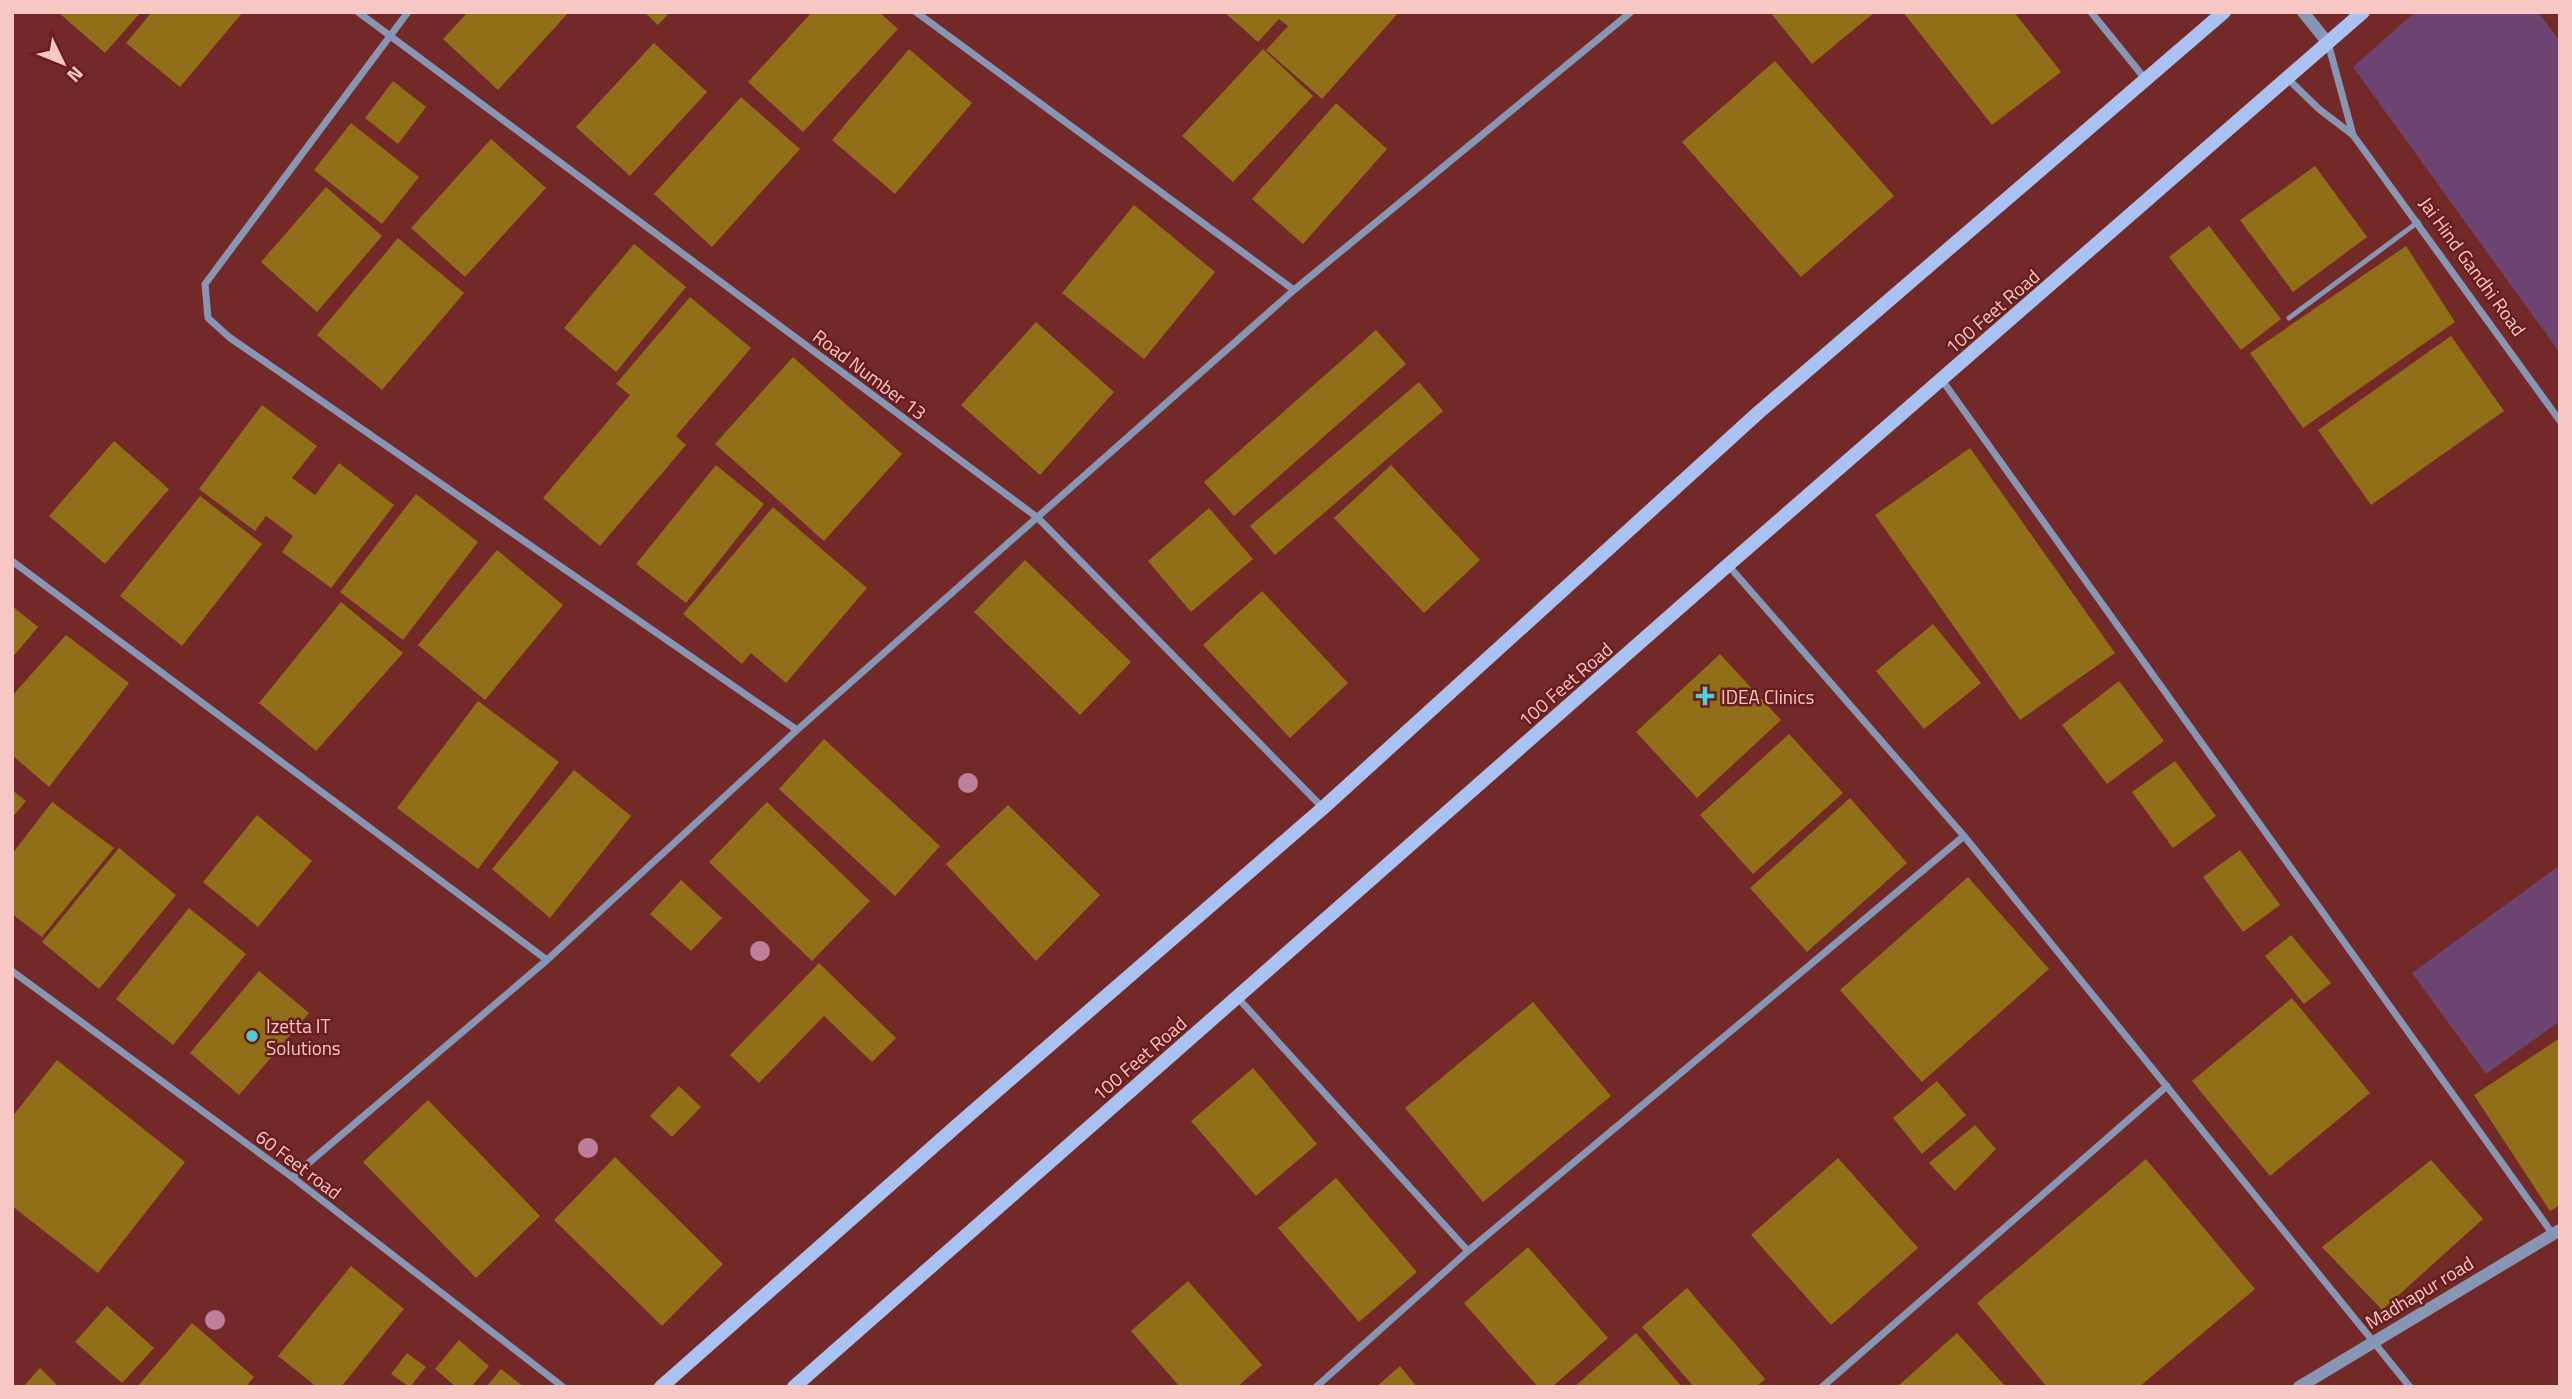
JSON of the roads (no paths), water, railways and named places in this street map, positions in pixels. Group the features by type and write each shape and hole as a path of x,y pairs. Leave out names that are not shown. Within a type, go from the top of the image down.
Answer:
{"main road":[{"path":"661,1387 1323,808 1759,412 2224,12"},
{"name":"100 Feet Road","path":"793,1387 1728,565 2363,12"}],"street":[{"name":"Road Number 13","path":"358,12 1038,518 1323,808"},
{"path":"408,12 205,284 208,318 229,337 797,730"},
{"path":"916,12 1294,290"},
{"path":"292,1177 547,960 797,730 1294,290 1631,12"},
{"path":"2091,12 2146,80"},
{"path":"2303,12 2328,43 2353,135"},
{"path":"2287,78 2319,109 2353,135"},
{"name":"Jai Hind Gandhi Road","path":"2353,135 2560,421"},
{"path":"1942,380 2556,1231"},
{"path":"12,561 547,960"},
{"path":"1728,565 1964,836 2410,1387"},
{"path":"1316,1387 1468,1251 1964,836"},
{"name":"60 Feet road","path":"12,971 292,1177 563,1387"},
{"path":"1238,998 1468,1251"},
{"path":"1822,1387 2167,1086"},
{"name":"Madhapur road","path":"2299,1387 2556,1231"}],"lane":[{"path":"2289,318 2418,222"}],"place":[{"name":"IDEA Clinics","path":"1705,696"},
{"name":"Izetta IT Solutions","path":"252,1036"}]}
